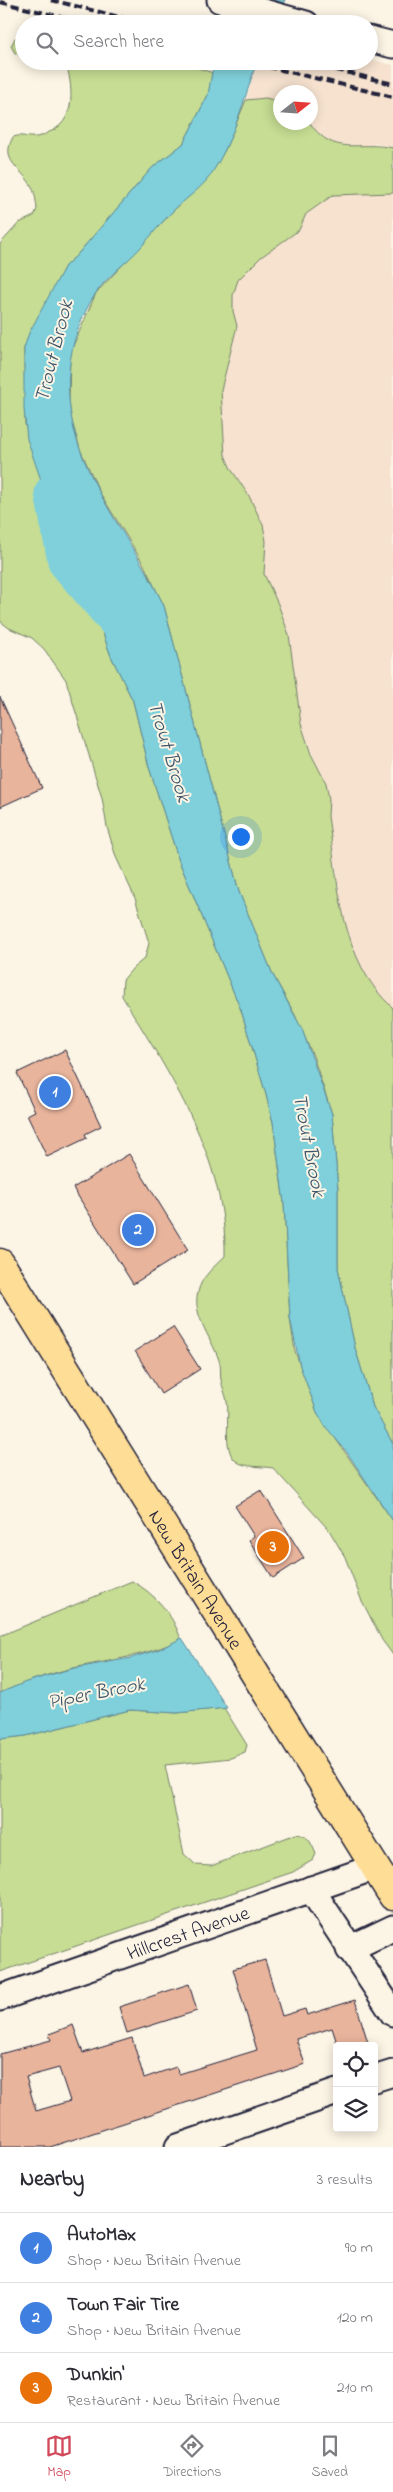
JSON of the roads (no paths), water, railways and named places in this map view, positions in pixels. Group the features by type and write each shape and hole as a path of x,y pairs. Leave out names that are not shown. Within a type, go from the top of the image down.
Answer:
{"main road":[{"name":"New Britain Avenue","path":"0,1263 393,1896"}],"street":[{"path":"220,0 275,15"},
{"path":"378,41 393,45"},
{"name":"Hillcrest Avenue","path":"0,1998 375,1867"},
{"path":"311,1889 393,2013"},
{"path":"349,1949 393,1928"},
{"path":"378,2079 393,2073"},
{"path":"178,2147 333,2093"}],"water":[{"path":"222,0 285,0 278,15 220,15"},
{"path":"212,70 254,70 232,135 210,176 171,213 136,253 106,280 86,311 72,349 69,369 70,409 74,429 88,470 164,606 239,892 273,975 302,1029 332,1114 338,1190 338,1268 355,1348 373,1407 393,1444 393,1521 346,1451 325,1426 317,1412 300,1366 290,1318 284,1203 273,1122 265,1091 241,1010 179,861 149,767 133,701 111,656 84,581 69,555 57,527 27,439 24,409 24,348 29,333 65,266 76,256 152,168 183,144 208,95"},
{"name":"Piper Brook","path":"182,1638 227,1708 177,1713 130,1710 26,1736 0,1739 0,1693 26,1682 70,1669 131,1658 160,1649"}],"waterway":[{"name":"Trout Brook","path":"55,493 68,561 119,621"}],"railway":[{"path":"51,0 112,15"},
{"path":"0,2 53,15"},
{"path":"281,70 393,97"},
{"path":"337,70 393,84"}],"place":[{"name":"AutoMax","path":"55,1092"},
{"name":"Town Fair Tire","path":"138,1230"},
{"name":"Dunkin'","path":"273,1547"}]}
